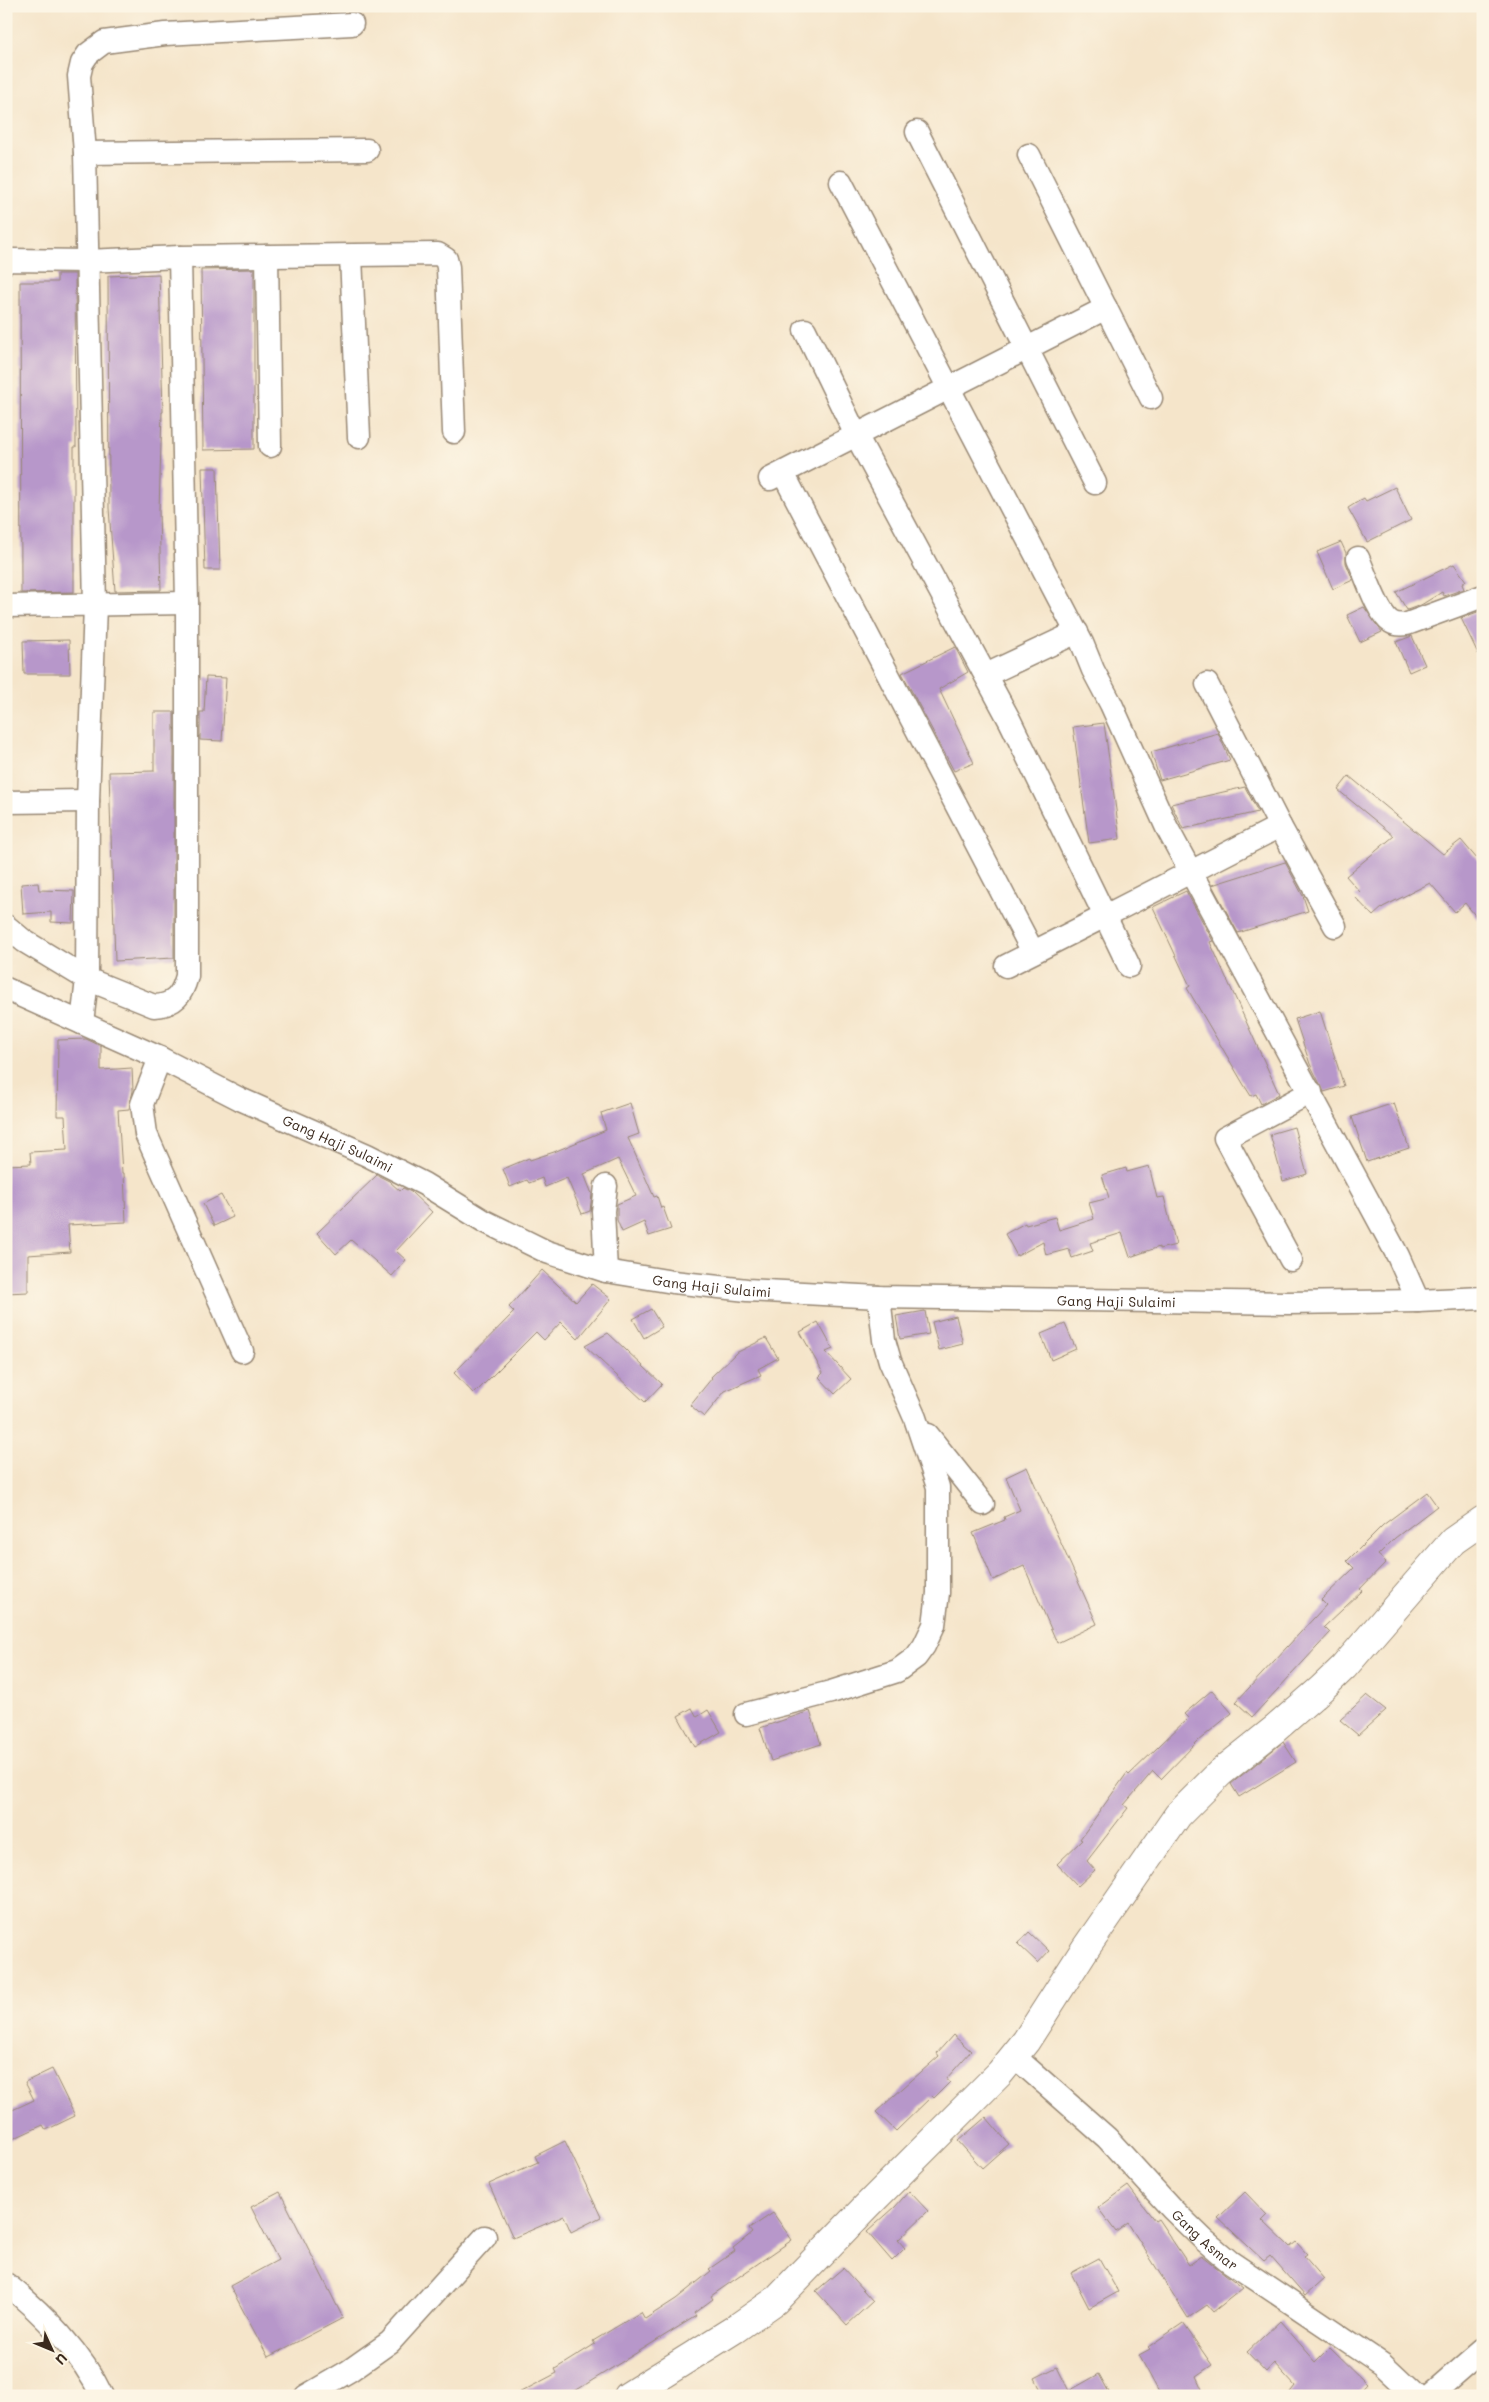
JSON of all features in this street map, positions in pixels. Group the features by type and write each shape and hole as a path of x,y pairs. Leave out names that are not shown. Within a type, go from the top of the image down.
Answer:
{"street":[{"path":"82,1022 87,979 88,801 95,605 85,153 79,76 88,54 104,42 165,34 352,24"},
{"path":"917,132 1095,483"},
{"path":"85,153 367,150"},
{"path":"1029,155 1151,398"},
{"path":"841,182 1077,632 1152,796 1311,1092 1359,1187 1398,1256 1418,1301"},
{"path":"6,262 10,260 86,261 180,257 438,254 446,259 454,432"},
{"path":"267,256 270,446"},
{"path":"350,256 359,437"},
{"path":"6,926 24,942 87,979 154,1006 166,1005 176,1000 184,989 187,976 187,603 180,257"},
{"path":"1033,952 776,476 1106,308"},
{"path":"804,330 856,435 1010,721 1129,966"},
{"path":"1358,558 1380,608 1389,621 1394,624 1407,624 1483,596"},
{"path":"6,606 187,603"},
{"path":"986,675 1077,632"},
{"path":"1207,684 1280,826 1335,926"},
{"path":"6,802 88,801"},
{"path":"1006,966 1280,826"},
{"name":"Gang Haji Sulaimi","path":"6,989 160,1058 240,1099 390,1166 484,1220 547,1252 578,1264 606,1271 673,1282 748,1290 879,1298 1090,1301 1418,1301 1483,1298"},
{"path":"160,1058 142,1104 146,1134 242,1351"},
{"path":"1291,1260 1225,1138 1311,1092"},
{"path":"606,1186 603,1211 606,1271"},
{"path":"746,1714 821,1695 897,1671 907,1665 924,1646 930,1636 937,1612 938,1487 933,1468 888,1354 884,1340 879,1298"},
{"path":"914,1418 983,1504"},
{"path":"628,2396 735,2329 775,2301 1015,2056 1085,1949 1178,1815 1220,1773 1297,1711 1333,1678 1453,1541 1483,1520"},
{"name":"Gang Asmar","path":"1015,2056 1100,2132 1172,2209 1204,2240 1229,2261 1367,2354 1416,2396"},
{"path":"306,2396 349,2371 390,2342 485,2237"},
{"path":"6,2284 46,2321 76,2355 87,2369 102,2396"},
{"path":"1430,2396 1483,2350"}],"building":[{"path":"254,269 254,449 203,450 201,270"},
{"path":"57,274 75,274 76,447 74,447 74,592 21,593 20,282 57,282"},
{"path":"159,274 163,412 159,510 161,590 115,591 109,508 108,276"},
{"path":"202,468 217,468 220,570 205,570"},
{"path":"1395,487 1411,520 1367,542 1348,508 1364,498 1366,501"},
{"path":"1341,542 1346,553 1346,563 1353,580 1333,589 1317,552"},
{"path":"1454,564 1466,581 1462,584 1464,589 1444,596 1442,592 1421,605 1407,610 1396,592"},
{"path":"1364,607 1382,632 1360,642 1347,615"},
{"path":"1483,610 1483,664 1461,618"},
{"path":"1412,636 1425,665 1409,672 1396,642"},
{"path":"69,640 70,674 24,674 23,641"},
{"path":"955,647 968,672 939,689 974,763 954,771 902,673"},
{"path":"206,677 226,678 222,741 200,740 200,712 204,712"},
{"path":"154,712 174,712 174,958 115,961 109,772 154,771"},
{"path":"1104,723 1120,839 1089,843 1073,727"},
{"path":"1218,733 1230,760 1160,780 1151,752"},
{"path":"1349,776 1443,854 1461,840 1483,866 1483,925 1465,903 1455,912 1430,883 1383,907 1373,916 1355,897 1360,892 1346,876 1394,836 1338,790"},
{"path":"1245,787 1258,812 1183,829 1171,804"},
{"path":"1285,862 1303,896 1308,911 1238,933 1212,885"},
{"path":"38,883 39,890 74,891 73,923 51,922 51,912 23,914 21,884"},
{"path":"1186,891 1213,941 1210,942 1279,1094 1261,1104 1256,1094 1251,1096 1187,988 1190,986 1153,907"},
{"path":"1320,1011 1344,1086 1324,1092 1310,1064 1295,1019"},
{"path":"86,1039 101,1046 101,1070 132,1068 133,1091 129,1109 118,1110 126,1222 68,1225 70,1252 28,1255 28,1292 6,1293 6,1165 31,1164 30,1152 67,1150 65,1116 57,1116 58,1040"},
{"path":"630,1103 639,1134 628,1138 654,1197 657,1196 661,1208 663,1207 671,1229 649,1236 644,1222 622,1232 617,1220 617,1204 636,1196 618,1159 584,1174 592,1194 590,1211 582,1214 567,1178 545,1187 542,1178 529,1183 527,1180 510,1187 503,1169 529,1158 530,1160 554,1152 606,1130 601,1113"},
{"path":"1394,1103 1409,1148 1367,1162 1352,1117"},
{"path":"1294,1127 1307,1174 1283,1181 1270,1134"},
{"path":"1149,1166 1157,1198 1164,1197 1176,1245 1159,1249 1159,1247 1130,1257 1122,1233 1090,1243 1093,1251 1072,1258 1069,1249 1046,1255 1043,1242 1017,1256 1005,1234 1025,1223 1026,1225 1055,1217 1059,1230 1094,1219 1089,1203 1109,1198 1102,1175 1126,1168 1127,1172"},
{"path":"377,1175 389,1181 400,1191 403,1188 411,1192 432,1212 396,1251 406,1260 392,1276 351,1240 336,1254 317,1233"},
{"path":"221,1195 233,1217 214,1226 203,1204"},
{"path":"542,1270 576,1302 592,1284 611,1299 578,1339 561,1322 544,1340 536,1332 474,1394 454,1373 514,1312 509,1307"},
{"path":"651,1309 662,1327 644,1338 633,1319"},
{"path":"925,1311 929,1334 900,1339 896,1316"},
{"path":"956,1316 963,1344 939,1350 932,1322"},
{"path":"818,1322 833,1349 826,1352 851,1379 835,1394 819,1377 823,1373 800,1332"},
{"path":"1065,1324 1076,1349 1051,1360 1041,1334"},
{"path":"608,1333 662,1384 645,1402 585,1346"},
{"path":"766,1338 778,1358 758,1369 761,1375 725,1391 704,1417 690,1405 711,1377 736,1353"},
{"path":"1027,1467 1097,1624 1057,1643 1024,1566 993,1580 973,1533 1005,1520 1004,1517 1020,1510 1006,1477"},
{"path":"1427,1492 1437,1506 1395,1538 1378,1555 1386,1562 1360,1589 1362,1591 1324,1627 1330,1633 1252,1717 1236,1702 1326,1605 1321,1600 1354,1568 1347,1561 1383,1525"},
{"path":"1212,1690 1232,1713 1198,1741 1161,1779 1153,1771 1124,1805 1128,1808 1087,1861 1095,1870 1078,1886 1057,1864 1082,1840 1080,1839 1127,1773 1129,1775 1188,1718 1184,1714"},
{"path":"1367,1695 1386,1710 1358,1735 1340,1720"},
{"path":"692,1708 697,1717 708,1710 721,1732 695,1747 678,1716"},
{"path":"810,1711 821,1744 771,1761 760,1728"},
{"path":"1283,1742 1296,1762 1239,1797 1231,1784"},
{"path":"1029,1932 1049,1951 1038,1963 1018,1944"},
{"path":"953,2035 971,2051 946,2079 950,2082 934,2098 932,2096 896,2131 876,2112 939,2056 937,2053"},
{"path":"52,2069 75,2116 46,2130 43,2125 6,2142 6,2113 34,2100 25,2082"},
{"path":"986,2117 1009,2144 982,2168 958,2141"},
{"path":"565,2141 601,2217 571,2232 564,2216 513,2238 489,2184 538,2162 535,2156"},
{"path":"1128,2186 1155,2221 1158,2219 1189,2265 1202,2256 1243,2288 1213,2312 1207,2305 1188,2318 1128,2223 1116,2232 1098,2208"},
{"path":"909,2191 928,2211 898,2240 905,2248 892,2261 867,2232 895,2207"},
{"path":"280,2192 343,2318 268,2357 230,2286 278,2260 251,2207"},
{"path":"1245,2192 1267,2215 1262,2220 1290,2247 1296,2242 1307,2254 1304,2256 1324,2279 1305,2296 1270,2256 1264,2261 1218,2218"},
{"path":"773,2213 792,2240 711,2296 713,2299 694,2313 696,2316 567,2396 513,2396 557,2373 555,2369 595,2344 593,2341 641,2312 645,2319 676,2299 711,2271 709,2269 735,2251 733,2248 752,2233 749,2229"},
{"path":"1099,2258 1118,2292 1089,2308 1071,2273"},
{"path":"843,2268 873,2301 847,2325 816,2291"},
{"path":"1280,2321 1316,2362 1330,2348 1367,2384 1356,2396 1287,2396 1295,2386 1274,2363 1266,2372 1247,2352"},
{"path":"1183,2323 1212,2365 1196,2376 1205,2396 1161,2396 1139,2355 1150,2349 1148,2347"},
{"path":"1057,2367 1069,2391 1099,2374 1111,2396 1044,2396 1035,2378"}]}
